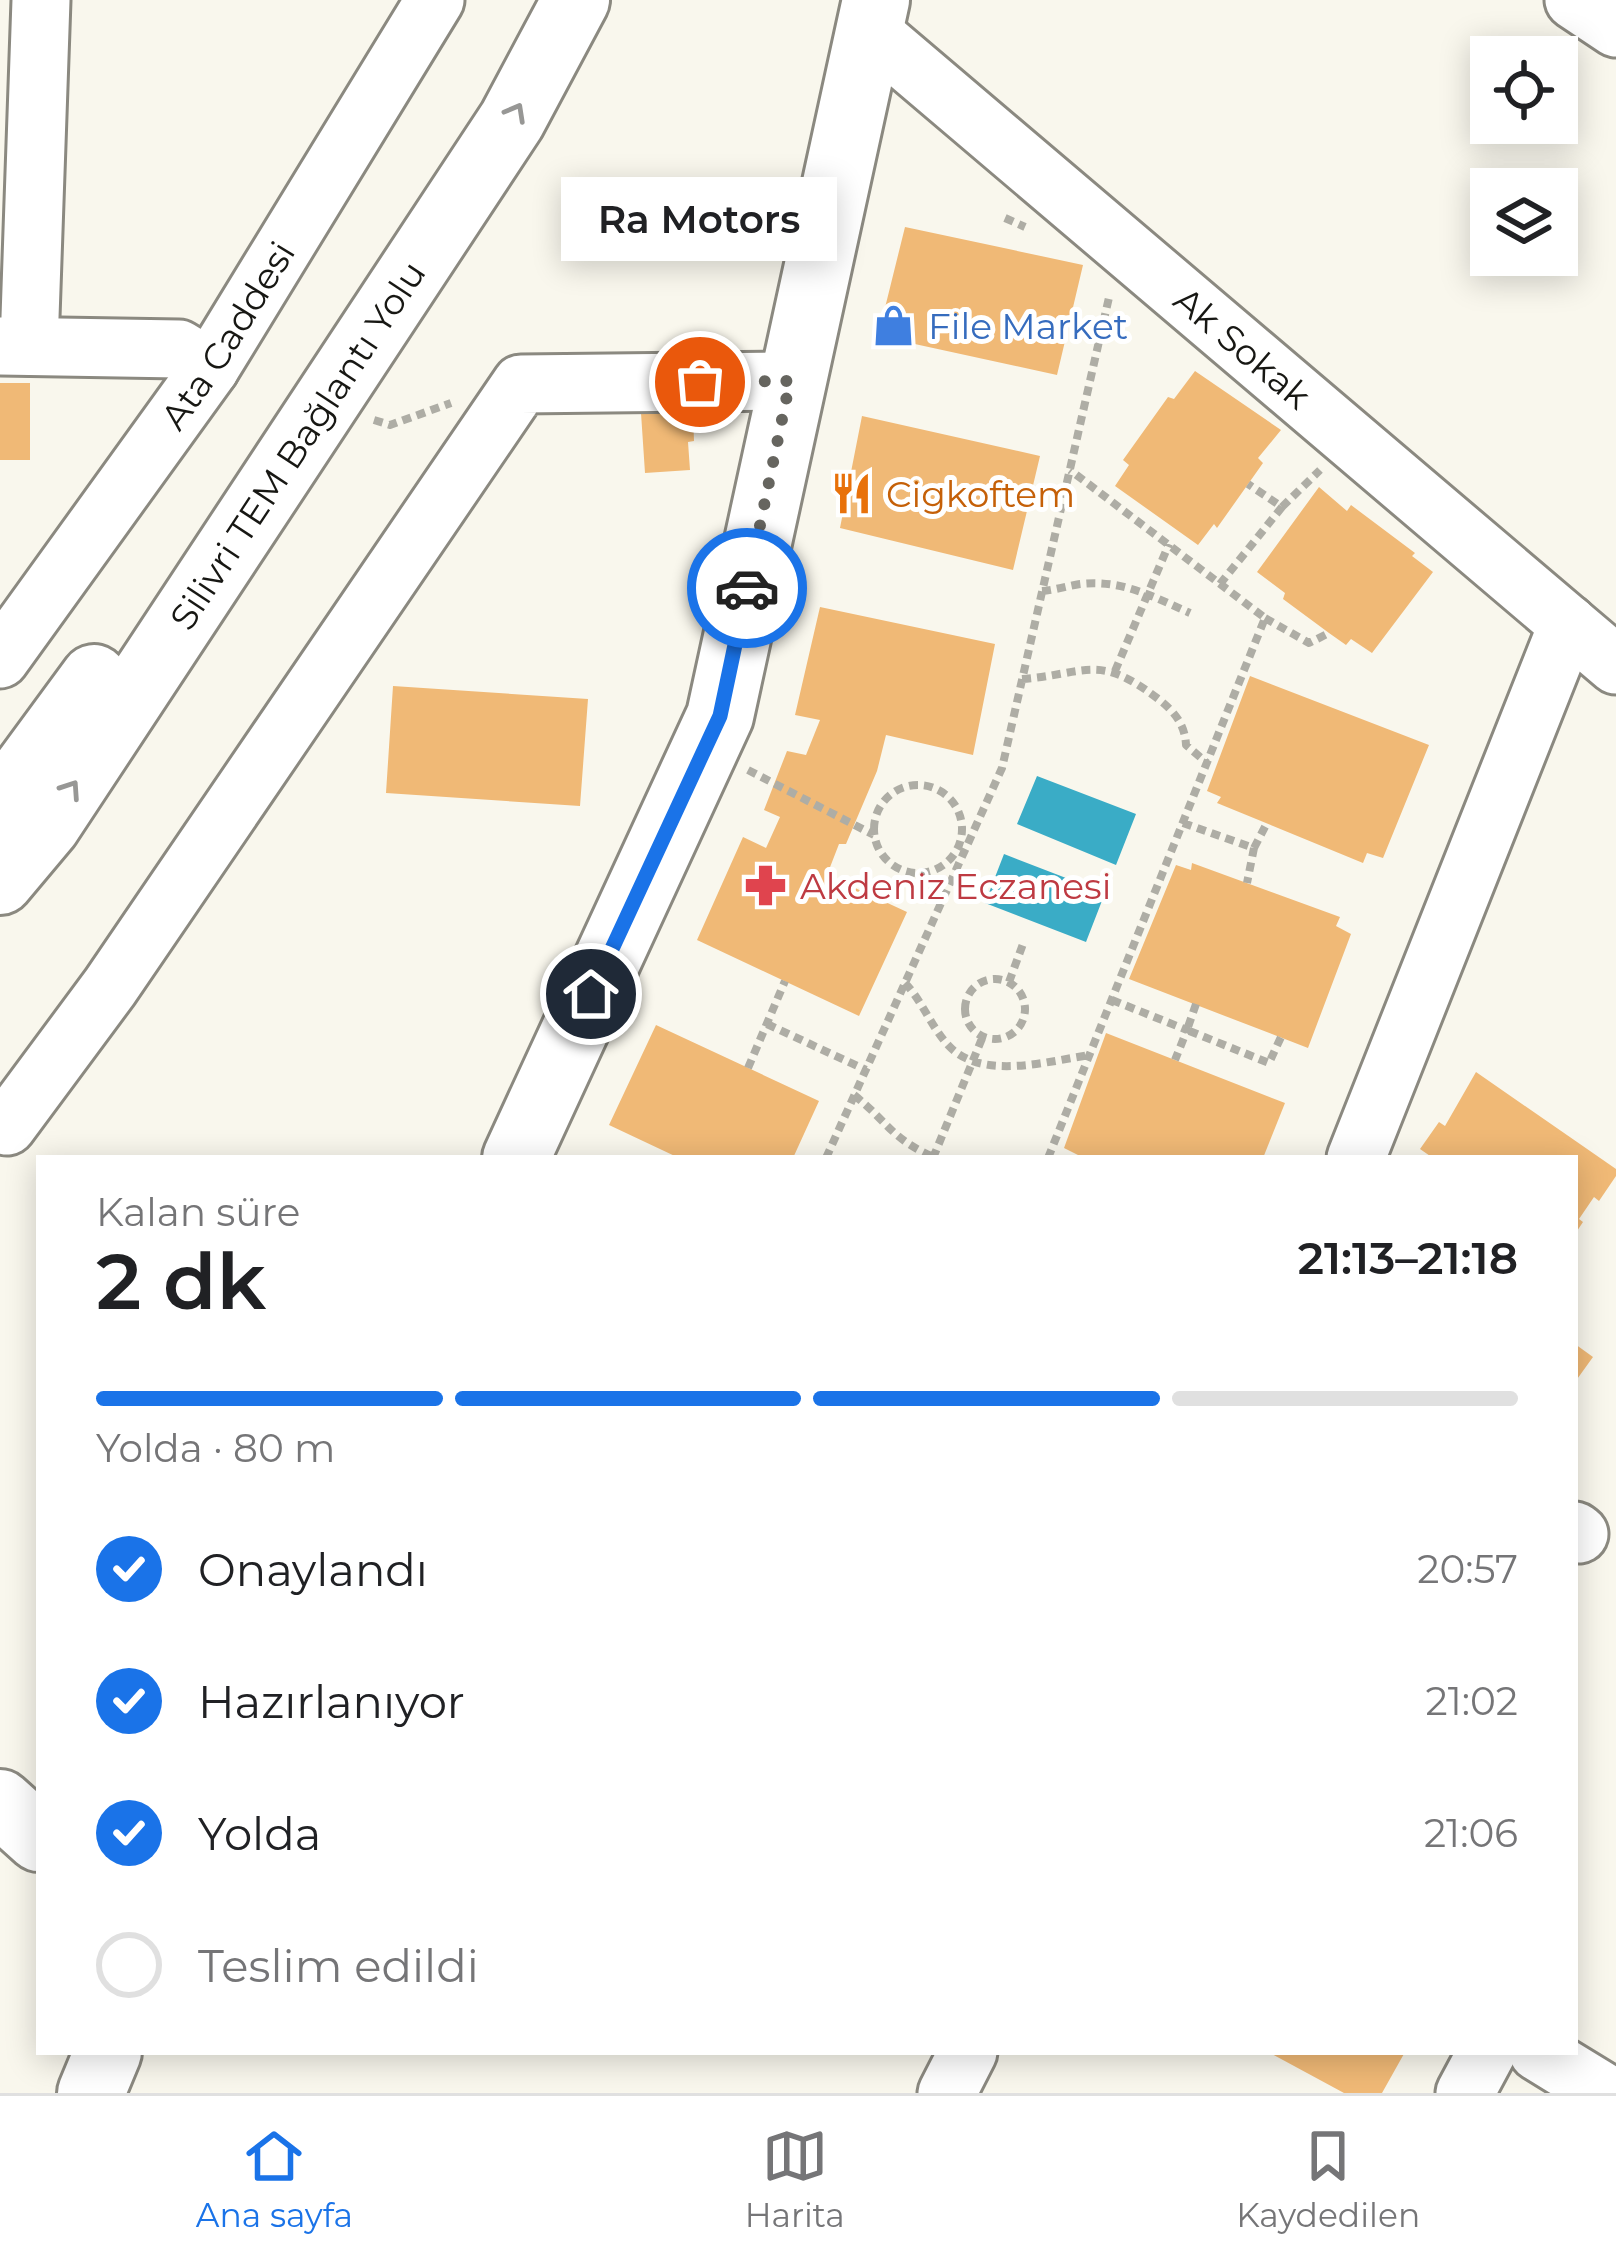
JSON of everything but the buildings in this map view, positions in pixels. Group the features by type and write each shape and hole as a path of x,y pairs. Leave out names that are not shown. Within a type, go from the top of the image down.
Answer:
{"main road":[{"name":"Silivri TEM Bağlantı Yolu","path":"0,806 72,709 380,259 532,0"},
{"name":"Silivri TEM Bağlantı Yolu","path":"0,881 47,825 327,406 512,121 576,0"},
{"path":"517,1155 720,716 873,15"},
{"path":"0,1803 36,1835"},
{"path":"91,2093 107,2055"}],"street":[{"path":"41,0 14,346 179,349 210,368"},
{"name":"Ata Caddesi","path":"0,659 210,368 434,0"},
{"path":"1574,0 1616,28"},
{"name":"Ak Sokak","path":"873,15 1616,665"},
{"path":"8,1126 123,968 521,384 790,381"},
{"path":"1357,1155 1568,624"},
{"path":"947,2093 966,2055"},
{"path":"1465,2093 1485,2055"},
{"path":"1543,2055 1605,2093"}],"path":[{"path":"1005,218 1042,236"},
{"path":"827,1155 963,844 1002,768 1115,271"},
{"path":"327,406 390,424 521,384"},
{"path":"1220,584 1282,507 1326,464"},
{"path":"1070,470 1265,618 1309,643 1329,633"},
{"path":"1249,484 1282,507"},
{"path":"1115,671 1169,544"},
{"path":"1042,591 1077,584 1116,584 1190,613"},
{"path":"1049,1155 1265,618"},
{"path":"1022,680 1088,668 1115,671 1171,710 1186,733 1186,745 1207,763"},
{"path":"705,748 875,836"},
{"path":"921,785 946,795 955,805 963,844 939,868 910,872 884,856 875,836 877,814 884,801 908,786 921,785"},
{"path":"1183,823 1255,848"},
{"path":"1247,883 1255,848 1267,824"},
{"path":"1009,982 1023,944"},
{"path":"986,980 1009,982 1024,999 1024,1018 1004,1038 983,1036 968,1022 966,1001 986,980"},
{"path":"748,1068 785,981"},
{"path":"904,982 952,1049 972,1062 1028,1064 1090,1055"},
{"path":"1112,1000 1269,1064 1281,1037"},
{"path":"1174,1060 1196,1004"},
{"path":"767,1024 866,1070"},
{"path":"935,1155 983,1036"},
{"path":"854,1095 889,1132 929,1155"}],"water":[{"path":"1037,776 1136,814 1116,865 1017,824"},
{"path":"1004,854 1105,893 1086,942 985,903"}],"way so far":[{"path":"700,382 790,381 747,588"}],"place":[{"name":"File Market","path":"894,326"},
{"name":"Ra Motors","path":"700,382"},
{"name":"Cigkoftem","path":"852,494"},
{"name":"Akdeniz Eczanesi","path":"766,886"}],"route":[{"path":"591,994 720,716 747,588"}]}
